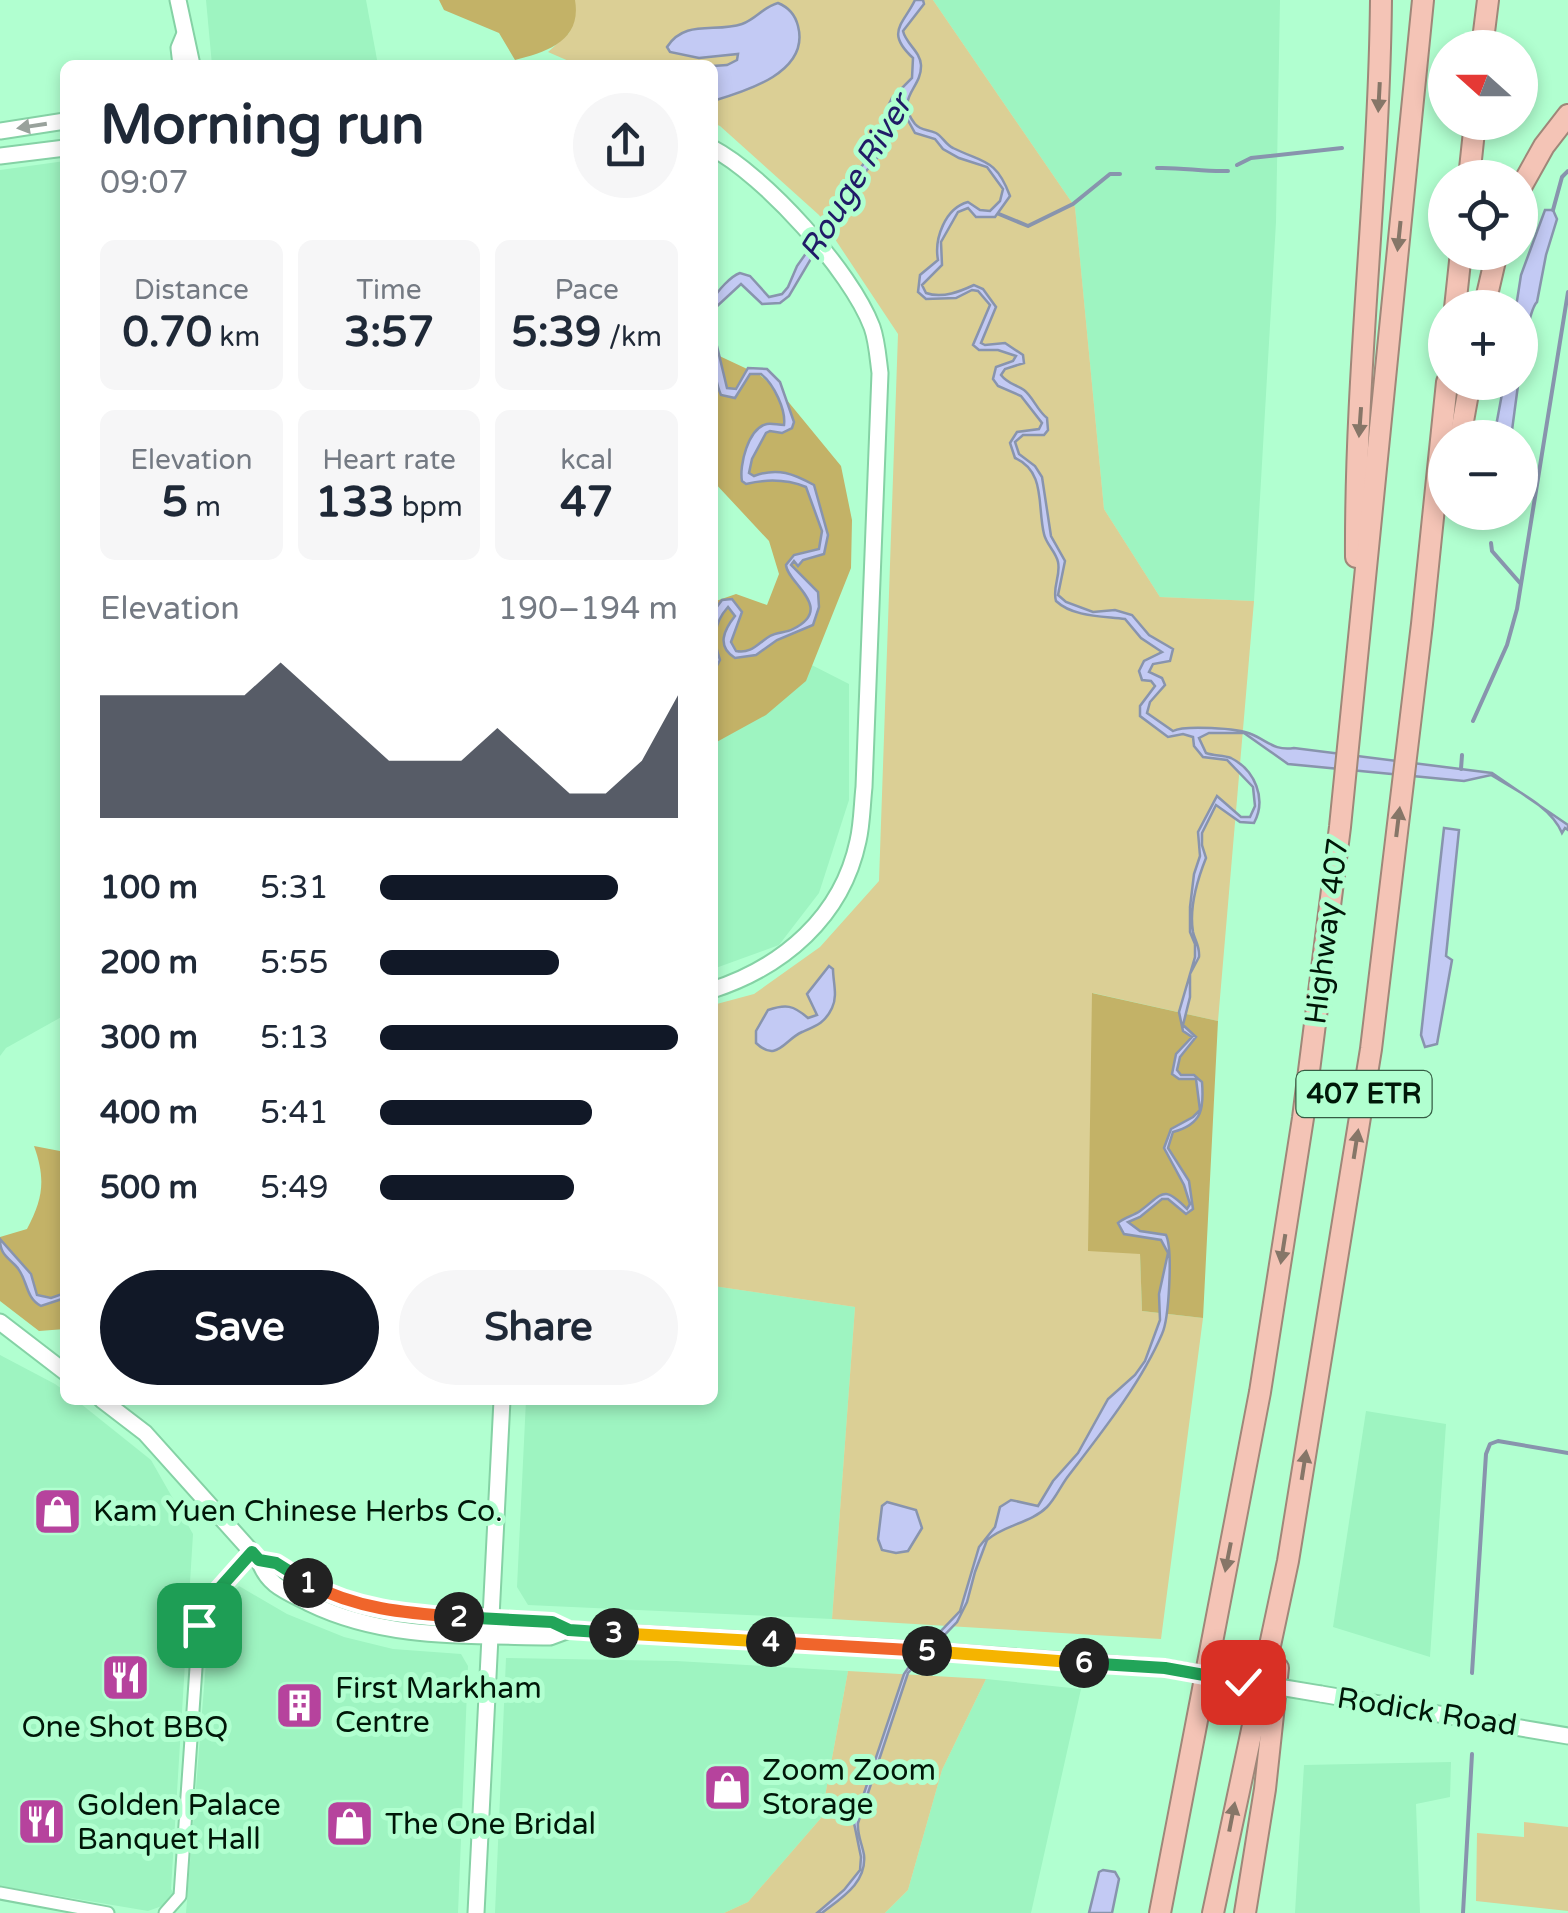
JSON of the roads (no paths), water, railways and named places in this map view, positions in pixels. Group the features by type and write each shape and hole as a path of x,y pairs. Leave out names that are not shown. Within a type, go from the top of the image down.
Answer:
{"highway":[{"path":"1356,664 1356,494 1381,0"},
{"name":"Highway 407","path":"1158,1913 1260,1392 1304,1118 1340,827 1423,0"},
{"path":"1484,30 1488,0"},
{"path":"1536,160 1568,114"},
{"name":"Highway 407","path":"1213,1913 1288,1562 1371,1049 1445,400"},
{"path":"1422,624 1442,530"},
{"path":"1245,1913 1265,1789 1288,1562"}],"main road":[{"path":"178,0 192,60"},
{"path":"180,60 179,48 184,36"},
{"path":"0,131 60,122"},
{"path":"0,156 60,149"},
{"path":"718,152 743,170 833,258 872,326 880,373 865,767 858,844 837,894 818,925 786,955 747,978 718,988"},
{"path":"0,1322 60,1368"},
{"name":"Rodick Road","path":"109,1405 145,1433 255,1556 351,1603 384,1611 550,1637 569,1630 1165,1668 1568,1736"},
{"path":"476,1913 502,1405"}],"street":[{"path":"165,1913 180,1896 199,1625 210,1599 255,1556"},
{"path":"0,1893 108,1913"}],"water":[{"name":"Rouge River","path":"915,0 923,0 924,4 903,31 921,65 908,100 909,115 920,128 936,133 951,147 994,168 1010,196 995,217 976,217 968,208 958,212 941,242 942,265 922,285 926,293 939,295 974,285 983,289 996,307 981,343 1005,343 1023,355 1024,363 1005,369 1001,375 1027,393 1047,418 1048,430 1044,435 1023,435 1015,442 1019,454 1042,477 1051,536 1065,561 1058,595 1093,612 1115,610 1132,615 1149,635 1173,649 1170,661 1153,664 1149,672 1162,678 1165,685 1150,702 1147,713 1173,731 1235,730 1251,734 1281,748 1492,773 1520,792 1491,775 1464,781 1288,764 1244,733 1209,733 1199,738 1206,753 1231,758 1247,770 1256,786 1259,804 1254,823 1240,822 1216,805 1202,833 1206,858 1192,913 1199,957 1190,974 1195,957 1190,907 1200,856 1198,832 1217,796 1241,817 1250,817 1255,806 1253,787 1227,760 1203,757 1194,746 1193,737 1168,737 1140,716 1140,706 1155,686 1142,680 1139,671 1144,661 1162,652 1141,638 1125,619 1079,613 1056,601 1058,562 1044,534 1036,481 1025,464 1015,458 1010,443 1017,432 1039,429 1042,423 1021,396 998,386 993,379 996,367 1016,356 998,350 979,350 973,345 990,305 978,291 956,298 926,299 918,292 920,275 938,260 940,234 947,217 968,202 990,211 1000,201 1003,189 987,167 959,158 935,139 915,133 900,106 887,147 855,184 789,296 780,303 762,304 741,284 718,305 718,292 740,273 750,276 769,297 782,294 788,287 846,187 887,133 890,121 886,110 892,98 912,78 913,58 898,35"},
{"path":"778,3 797,22 799,42 795,56 773,77 742,92 718,99 718,66 737,60 738,54 699,58 670,52 667,47 683,33 742,24"},
{"path":"1545,210 1553,210 1557,219 1538,297 1538,290 1519,290 1523,270 1538,270 1538,229"},
{"path":"718,350 727,388 736,389 748,368 767,369 780,382 794,422 792,428 782,433 766,433 749,473 786,473 814,485 828,535 824,554 803,560 798,566 794,561 791,565 818,592 819,607 813,625 777,640 756,655 735,658 724,643 725,632 735,616 728,607 718,624 718,605 722,600 732,599 742,612 731,642 736,651 751,649 805,621 810,604 786,565 794,555 819,549 822,531 806,487 784,481 742,481 744,457 755,432 767,424 784,425 781,405 766,378 750,374 735,398 721,395"},
{"path":"1501,400 1516,400 1513,420 1497,420"},
{"path":"1538,805 1568,825 1568,830 1565,828 1562,833"},
{"path":"1444,828 1459,830 1446,956 1452,960 1437,1044 1425,1047 1421,1035"},
{"path":"829,966 833,969 835,994 826,1017 775,1050 763,1049 756,1043 756,1031 768,1010 789,1007 808,1018 817,1015 807,994"},
{"path":"1190,974 1190,997 1183,1025 1196,1037 1180,1057 1177,1070 1181,1075 1194,1075 1202,1082 1203,1100 1200,1114 1196,1120 1173,1132 1168,1148 1189,1181 1193,1209 1186,1214 1168,1199 1162,1199 1128,1222 1140,1231 1166,1235 1169,1255 1169,1285 1162,1334 1132,1389 1050,1503 1033,1517 987,1540 957,1622 908,1673 858,1823 864,1855 861,1874 844,1895 817,1913 860,1870 854,1823 904,1674 960,1611 979,1547 995,1527 1000,1507 1011,1500 1038,1506 1053,1481 1078,1453 1108,1399 1145,1361 1160,1320 1159,1294 1168,1253 1161,1240 1124,1234 1118,1223 1163,1194 1173,1196 1187,1209 1190,1204 1164,1148 1171,1129 1200,1110 1196,1079 1179,1079 1172,1074 1176,1054 1192,1037 1183,1031 1179,1012"},
{"path":"0,1239 31,1274 37,1295 51,1298 60,1295 60,1300 41,1306 36,1302 19,1270 2,1251"},
{"path":"887,1502 916,1510 922,1528 908,1551 882,1550 878,1539 882,1506"},
{"path":"1099,1872 1115,1872 1119,1879 1112,1913 1089,1913"}],"waterway":[{"path":"1237,165 1251,158 1342,148"},
{"path":"1157,168 1228,171"},
{"path":"1553,210 1562,177 1568,171"},
{"path":"999,214 1028,226 1073,204 1110,174 1120,174"},
{"path":"1473,721 1507,645 1517,609 1568,292"},
{"path":"1491,543 1492,551 1520,583"},
{"path":"1461,769 1462,755"},
{"path":"1472,1673 1486,1454 1490,1444 1498,1441 1568,1453"},
{"path":"1463,1913 1472,1754"}],"place":[{"name":"Kam Yuen Chinese Herbs Co.","path":"58,1511"},
{"name":"One Shot BBQ","path":"125,1678"},
{"name":"First Markham Centre","path":"300,1705"},
{"name":"Zoom Zoom Storage","path":"727,1787"},
{"name":"Golden Palace Banquet Hall","path":"42,1822"},
{"name":"The One Bridal","path":"350,1824"}]}
